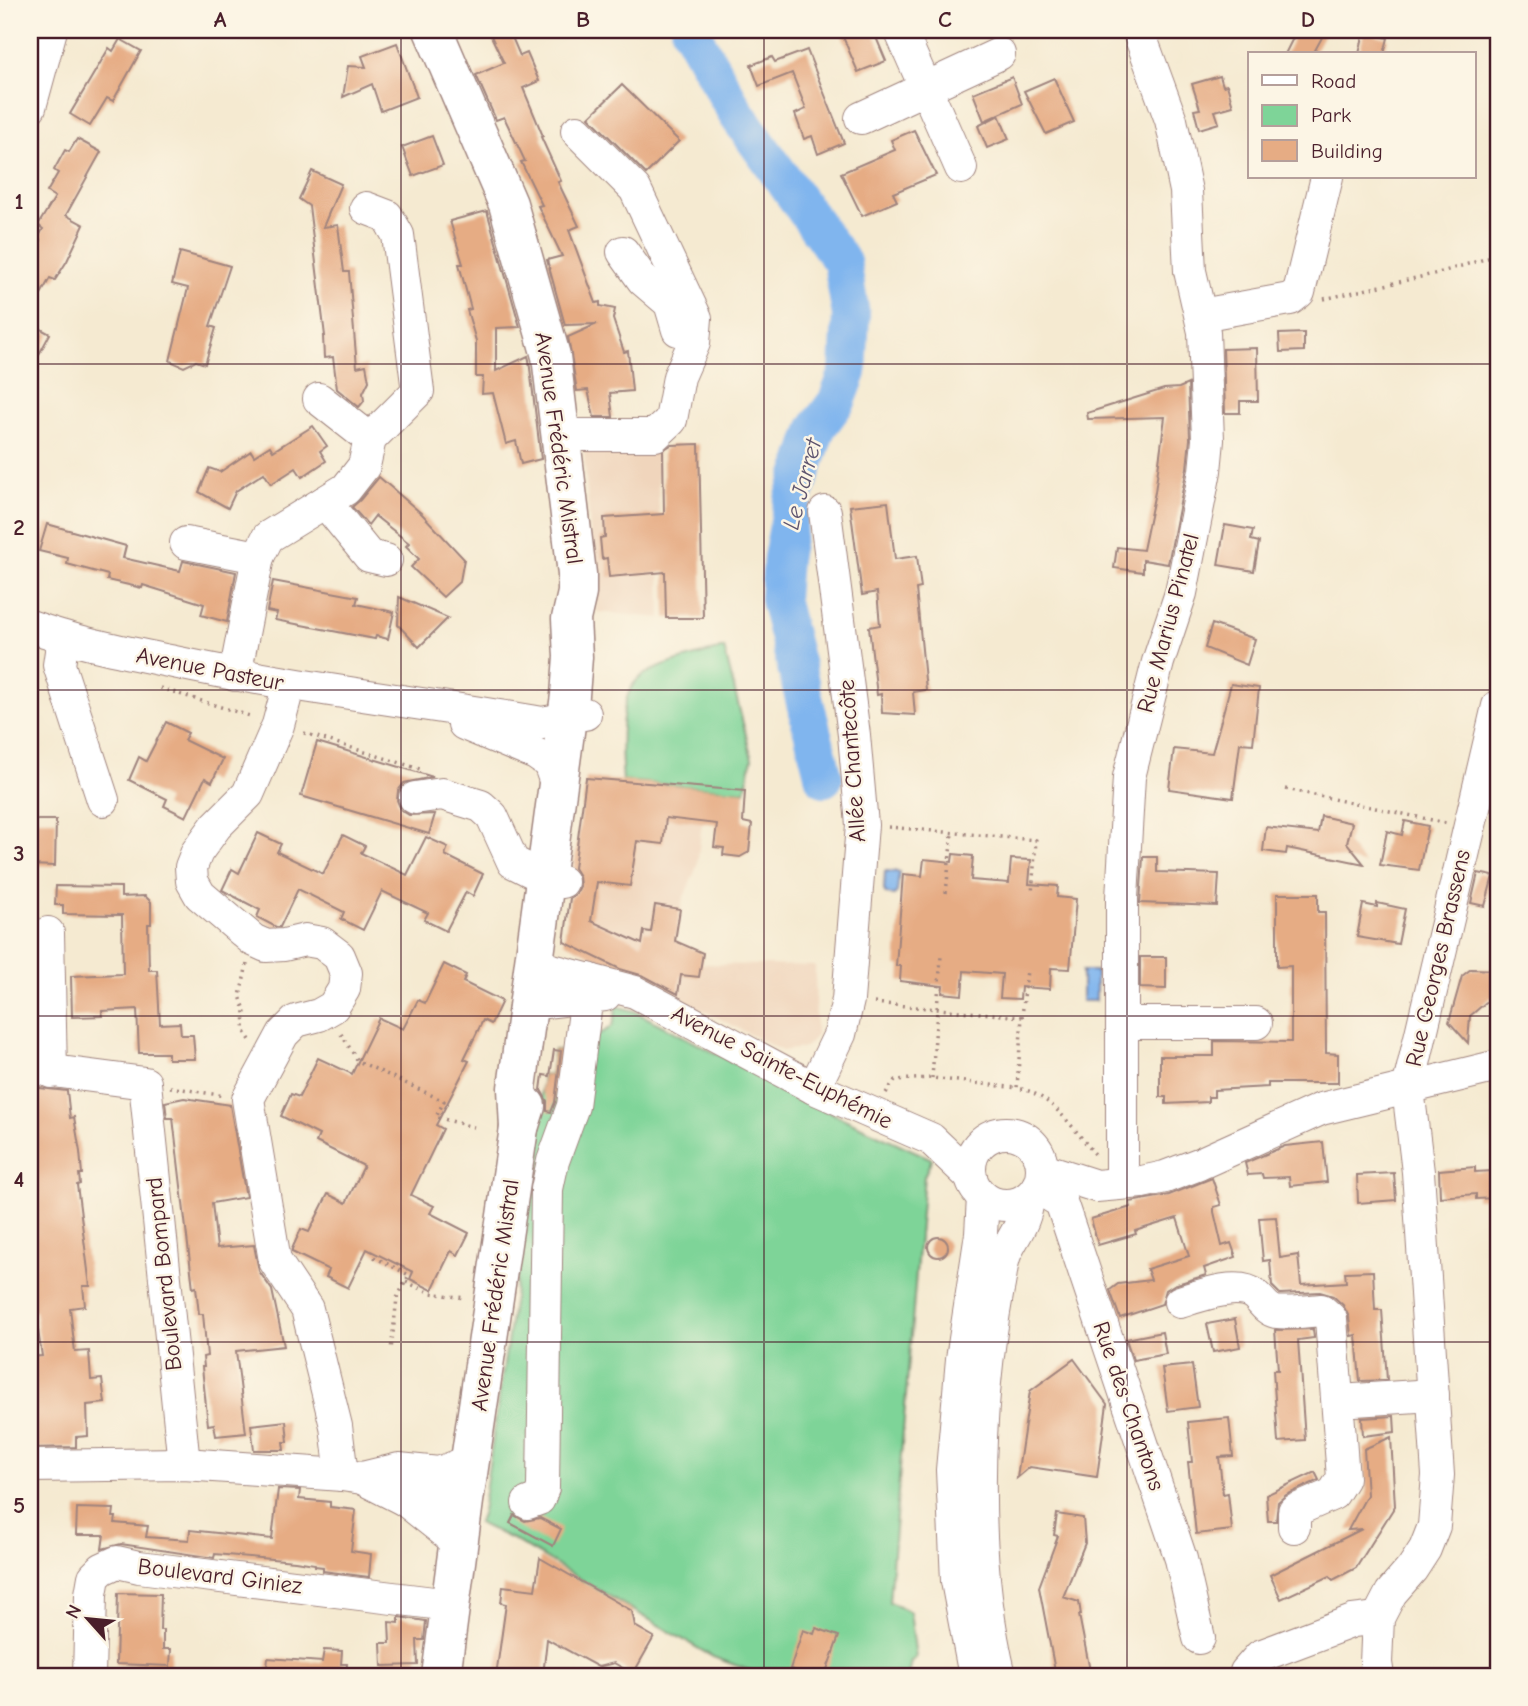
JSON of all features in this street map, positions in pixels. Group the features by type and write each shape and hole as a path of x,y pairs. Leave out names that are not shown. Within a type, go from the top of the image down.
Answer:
{"main road":[{"name":"Avenue Frédéric Mistral","path":"433,30 508,204 551,356 577,593 571,619 574,728 540,874"},
{"name":"Avenue Frédéric Mistral","path":"441,1676 458,1543 460,1482 494,1303 519,1128 531,1087 539,985 540,874 556,783 574,728"}],"street":[{"path":"30,107 51,30"},
{"path":"900,30 961,168"},
{"name":"Rue Marius Pinatel","path":"1122,1173 1122,898 1129,777 1158,662 1181,593 1205,471 1208,440 1204,332 1189,271 1186,191 1171,120 1138,30"},
{"path":"861,118 999,54"},
{"path":"578,139 615,182 635,189 695,318 694,343 679,377"},
{"path":"1201,315 1290,299 1299,292 1327,178"},
{"path":"235,675 258,557 268,537 346,489 364,466 370,439 418,391 398,234 387,216 366,208"},
{"path":"561,435 655,435 671,419 679,377 678,329 670,303 643,279 623,252"},
{"path":"319,399 370,439"},
{"path":"325,502 369,556 386,560"},
{"name":"Allée Chantecôte","path":"814,1088 840,1034 848,1000 862,825 854,735 825,512"},
{"path":"186,543 258,557"},
{"name":"Avenue Pasteur","path":"30,626 63,638 235,675 393,702 457,721 536,754 549,763 556,783"},
{"path":"63,638 59,665 103,800"},
{"path":"289,684 278,725 248,794 216,827 197,852 191,867 192,881 200,895 253,940 266,946 306,940 322,943 339,956 346,973 344,989 333,1007 296,1021 283,1034 248,1099 275,1261 307,1308 336,1426 352,1476 405,1500 458,1543"},
{"name":"Avenue Pasteur","path":"393,702 430,704 542,723 558,720 574,728"},
{"name":"Rue Georges Brassens","path":"1408,1089 1498,706"},
{"name":"Avenue Pasteur","path":"457,721 574,728"},
{"path":"426,804 442,794 481,806 540,874"},
{"path":"48,933 40,1070 145,1083"},
{"name":"Avenue Sainte-Euphémie","path":"539,985 635,992 814,1088 932,1139 985,1140"},
{"path":"528,1503 539,1499 543,1488 547,1189 553,1161 573,1106 588,988"},
{"path":"1123,1023 1256,1023"},
{"path":"977,1187 993,1203 1005,1206 1018,1204 1036,1185 1096,1186 1122,1173 1142,1182 1165,1177 1321,1109 1498,1066"},
{"name":"Boulevard Bompard","path":"145,1083 184,1464"},
{"path":"1378,1676 1378,1618 1391,1593 1425,1549 1434,1526 1438,1475 1418,1172 1408,1089"},
{"path":"975,1676 957,1581 952,1470 962,1360 981,1234 972,1156 985,1140 1006,1132 1028,1139 1041,1158 1026,1218 1005,1254 987,1364 979,1473 985,1578 1000,1676"},
{"name":"Avenue Sainte-Euphémie","path":"932,1139 977,1187"},
{"name":"Rue des Chantons","path":"1036,1185 1061,1202 1181,1559 1199,1638"},
{"path":"1180,1302 1213,1292 1240,1290 1255,1294 1262,1304 1274,1312 1321,1310 1331,1319 1343,1478 1333,1494 1294,1511 1294,1528"},
{"path":"1339,1401 1433,1395"},
{"path":"30,1466 184,1464 352,1476 399,1469 460,1482"},
{"path":"405,1500 460,1482"},
{"name":"Boulevard Giniez","path":"89,1676 91,1594 94,1577 117,1562 139,1567 450,1605"},
{"path":"1246,1676 1246,1672 1260,1656 1353,1621 1378,1618"}],"path":[{"path":"1323,299 1438,273 1498,255"},
{"path":"150,685 434,774"},
{"path":"1286,789 1469,828"},
{"path":"862,825 1036,840 1032,894"},
{"path":"946,893 952,833"},
{"path":"253,940 240,996 245,1010 244,1030 250,1041 272,1055"},
{"path":"932,1078 941,956"},
{"path":"1017,1088 1027,970"},
{"path":"848,1000 1022,1017"},
{"path":"326,1011 358,1061 444,1101 436,1117 477,1128"},
{"path":"871,1113 895,1080 932,1078 1030,1090 1050,1104 1096,1156 1122,1173"},
{"path":"145,1083 248,1099"},
{"path":"374,1257 409,1275 397,1298 391,1350"},
{"path":"406,1282 431,1293 494,1303"}],"shaded area":[{"path":"657,421 661,618 597,612 582,428"},
{"path":"586,778 706,787 697,866 682,902 676,941 703,953 702,964 815,966 816,1035 810,1043 803,1048 782,1051 564,942"}],"green space":[{"path":"724,648 752,759 745,791 623,781 624,713 631,688 637,680 666,665"},
{"path":"616,1006 634,1011 827,1111 932,1159 924,1176 889,1602 910,1612 916,1658 911,1661 908,1676 765,1676 713,1657 512,1539 478,1523 482,1512 543,1102 540,1101 543,1075 550,1076 554,1050 571,1052 609,1028 614,1023"}],"water":[{"path":"885,871 899,872 897,892 894,895 886,894 884,890"},
{"path":"1082,971 1096,971 1096,1001 1082,1001"}],"building":[{"path":"509,30 520,56 527,53 539,81 523,88 561,181 558,182 579,226 569,230 596,303 600,302 600,306 615,309 613,319 624,352 628,351 632,391 610,393 613,417 594,417 588,390 577,391 568,337 597,324 565,325 547,260 562,256 538,206 542,205 521,162 525,161 504,117 496,120 476,75 504,63 491,36"},
{"path":"840,30 873,30 886,61 858,72"},
{"path":"1297,30 1326,30 1314,52 1286,52"},
{"path":"1364,32 1388,38 1384,52 1359,52"},
{"path":"120,39 141,51 113,101 107,98 90,126 70,114 109,48 113,51"},
{"path":"397,43 417,97 381,111 372,84 343,97 348,66 366,67 362,56"},
{"path":"807,50 844,143 818,154 812,136 804,139 795,114 806,109 792,73 759,86 751,65 772,57 775,62"},
{"path":"1220,76 1223,86 1227,85 1233,106 1215,111 1219,123 1199,129 1194,110 1200,109 1192,84"},
{"path":"1012,77 1022,104 984,121 973,93"},
{"path":"1054,78 1074,122 1046,134 1024,91"},
{"path":"622,85 679,141 646,174 589,117"},
{"path":"999,115 1009,139 987,148 978,126"},
{"path":"914,130 936,175 893,193 897,201 862,216 841,173 895,150 891,140"},
{"path":"432,136 443,165 413,176 402,147"},
{"path":"77,139 101,152 66,215 84,225 67,261 55,280 50,278 30,314 30,261 41,240 38,238 43,229 38,225 55,197 47,192 58,173 54,170 65,150 69,152"},
{"path":"312,171 341,184 323,227 338,225 344,272 349,272 357,367 366,365 369,381 363,393 364,401 359,407 337,389 333,357 324,358 325,336 309,206 299,199"},
{"path":"487,211 520,327 496,328 496,371 528,356 529,360 541,459 521,464 516,441 506,444 493,393 482,394 483,377 476,377 476,341 467,310 471,309 459,264 463,264 450,221"},
{"path":"180,252 230,266 210,326 216,328 205,364 196,361 184,367 170,361 188,288 172,284"},
{"path":"30,323 50,334 30,371"},
{"path":"1304,333 1304,351 1280,352 1279,334"},
{"path":"1257,348 1258,401 1240,401 1240,413 1225,413 1223,349"},
{"path":"1188,384 1190,439 1187,468 1168,564 1143,560 1143,572 1114,568 1117,547 1143,550 1155,492 1165,417 1088,419 1087,413"},
{"path":"313,426 327,446 320,451 326,461 302,477 296,468 271,484 264,473 236,491 228,508 199,492 209,468 220,472 251,451 254,456 270,446 273,451"},
{"path":"699,444 703,618 666,618 665,572 609,577 607,558 602,559 600,538 605,537 604,518 664,514 663,450 671,445"},
{"path":"379,477 422,514 464,559 460,581 443,597 411,567 419,559 406,546 409,543 375,516 368,525 352,507"},
{"path":"888,502 895,559 917,556 921,588 916,589 926,690 913,692 915,715 882,713 881,694 877,695 869,627 880,625 877,592 862,595 850,506"},
{"path":"47,524 126,546 123,558 180,571 183,561 236,572 227,622 201,615 204,604 143,585 142,588 107,580 108,575 67,564 68,558 39,551"},
{"path":"1225,525 1253,530 1251,540 1259,542 1254,571 1218,565"},
{"path":"273,581 358,597 356,604 394,612 388,639 376,636 375,639 275,620 277,613 267,611"},
{"path":"399,597 448,618 419,647 398,625"},
{"path":"1212,624 1255,639 1247,665 1205,648"},
{"path":"1231,684 1259,688 1253,744 1240,743 1233,798 1169,789 1174,749 1212,753"},
{"path":"166,722 188,733 184,740 223,759 212,782 205,778 186,817 164,806 167,799 129,780 139,757 146,761"},
{"path":"317,742 433,777 404,783 398,791 397,800 401,810 409,815 435,814 429,834 301,796"},
{"path":"586,778 745,791 743,822 752,824 749,852 740,857 723,855 724,848 714,847 717,824 666,818 663,844 637,841 630,886 597,882 591,921 642,944 644,931 651,932 655,905 680,909 675,941 703,953 699,977 681,975 678,994 644,976 620,969 564,942 570,898 580,886 579,876 574,868"},
{"path":"1321,816 1352,823 1347,843 1364,864 1287,848 1286,854 1263,851 1266,827 1318,833"},
{"path":"30,820 56,820 55,866 30,865"},
{"path":"1405,821 1428,826 1419,870 1380,865 1387,831 1402,835"},
{"path":"258,833 281,844 277,852 323,874 343,835 365,846 361,853 407,875 426,837 448,847 445,855 483,874 473,896 466,892 446,931 424,920 428,913 382,891 363,930 341,919 344,912 298,889 280,927 276,927 257,917 260,910 222,890 232,869 239,873"},
{"path":"953,854 973,856 971,880 1009,883 1011,859 1031,860 1029,884 1058,886 1057,897 1076,899 1070,969 1051,968 1050,989 1021,987 1020,999 1000,998 1002,974 964,971 962,995 942,993 943,986 900,981 901,966 896,966 903,874 922,876 924,859 952,862"},
{"path":"1143,857 1157,857 1157,872 1219,874 1217,906 1140,903"},
{"path":"1478,873 1493,876 1485,906 1471,903"},
{"path":"56,886 121,887 121,897 145,896 151,902 151,924 148,924 149,970 157,970 160,1024 180,1023 181,1035 193,1035 195,1059 168,1059 168,1053 139,1053 137,1009 102,1011 103,1016 72,1017 71,976 123,974 122,915 63,914 63,905 55,905"},
{"path":"1277,894 1318,894 1318,912 1325,912 1326,1053 1338,1054 1338,1083 1268,1083 1268,1087 1214,1090 1214,1097 1208,1097 1208,1102 1166,1104 1166,1097 1160,1097 1160,1056 1214,1056 1214,1041 1291,1042 1291,966 1277,967"},
{"path":"1377,903 1405,909 1398,944 1357,937 1363,904 1377,907"},
{"path":"1140,957 1166,957 1166,989 1140,988"},
{"path":"444,964 466,975 463,982 502,1001 491,1024 483,1020 464,1059 469,1061 436,1125 443,1129 411,1195 434,1206 430,1213 469,1233 458,1255 451,1251 432,1290 410,1279 413,1272 367,1249 348,1288 326,1277 329,1270 292,1252 292,1249 301,1229 309,1232 328,1194 346,1203 364,1166 316,1142 319,1135 281,1116 291,1094 299,1097 318,1058 352,1074 379,1018 403,1029 418,1000 425,1003"},
{"path":"1471,969 1498,970 1498,992 1470,1016 1468,1043 1449,1022 1462,976"},
{"path":"554,1050 561,1051 555,1102 551,1112 547,1111 547,1101 541,1090 543,1075 550,1076"},
{"path":"30,1087 67,1091 70,1118 74,1117 80,1152 82,1174 79,1174 80,1184 77,1185 90,1286 83,1286 85,1306 70,1308 75,1352 89,1351 91,1380 102,1379 105,1403 87,1405 88,1436 76,1437 76,1447 30,1448 30,1357 42,1356 35,1311 30,1311"},
{"path":"184,1098 230,1105 246,1197 212,1203 217,1248 254,1245 259,1271 272,1290 284,1346 236,1351 246,1433 216,1436 214,1424 208,1425 202,1367 203,1357 207,1356 203,1314 199,1314 196,1287 193,1288 173,1118 167,1118 165,1102"},
{"path":"1323,1142 1327,1182 1290,1186 1289,1177 1263,1178 1262,1174 1248,1175 1245,1163 1285,1146"},
{"path":"1475,1167 1475,1172 1493,1171 1495,1198 1476,1199 1476,1194 1440,1197 1439,1170"},
{"path":"1394,1173 1396,1200 1358,1203 1357,1175"},
{"path":"1212,1178 1221,1205 1214,1207 1214,1212 1222,1246 1231,1243 1236,1257 1204,1268 1206,1275 1166,1290 1162,1304 1120,1318 1110,1290 1118,1284 1151,1280 1147,1269 1189,1256 1177,1218 1098,1245 1091,1219 1131,1207 1130,1202 1169,1195"},
{"path":"1276,1217 1280,1258 1298,1255 1301,1285 1346,1282 1345,1272 1373,1271 1375,1310 1382,1310 1387,1380 1360,1381 1356,1335 1351,1336 1349,1317 1343,1305 1333,1296 1320,1292 1280,1294 1272,1286 1270,1260 1263,1261 1259,1218"},
{"path":"934,1237 942,1237 948,1247 942,1257 934,1257 928,1251 928,1243"},
{"path":"1235,1319 1240,1347 1213,1352 1207,1324"},
{"path":"1313,1329 1314,1338 1298,1340 1305,1440 1278,1442 1273,1370 1278,1370 1275,1330"},
{"path":"1162,1332 1166,1354 1133,1360 1126,1339"},
{"path":"1074,1359 1107,1404 1097,1477 1030,1467 1017,1478 1030,1391"},
{"path":"1192,1365 1198,1407 1168,1411 1162,1368"},
{"path":"1394,1416 1395,1432 1363,1436 1362,1418"},
{"path":"1229,1418 1233,1456 1219,1457 1223,1494 1228,1493 1232,1530 1196,1534 1188,1462 1192,1462 1188,1422"},
{"path":"286,1421 288,1442 283,1442 284,1450 254,1450 251,1425"},
{"path":"1391,1437 1395,1506 1356,1568 1333,1580 1330,1576 1281,1599 1270,1575 1362,1529 1348,1530 1367,1495 1364,1449"},
{"path":"1315,1472 1319,1480 1286,1495 1278,1502 1276,1521 1268,1521 1266,1495"},
{"path":"278,1489 300,1490 299,1499 330,1502 330,1507 356,1510 351,1551 371,1554 369,1577 323,1571 323,1567 315,1564 295,1561 215,1554 214,1558 121,1544 102,1549 104,1535 76,1535 77,1508 114,1509 115,1523 148,1526 146,1537 189,1540 190,1530 272,1539"},
{"path":"1057,1514 1083,1518 1085,1543 1063,1597 1079,1602 1091,1676 1056,1676 1039,1587 1058,1536 1054,1535"},
{"path":"514,1515 525,1521 540,1518 561,1529 553,1546 510,1523"},
{"path":"540,1558 632,1611 635,1626 654,1637 633,1674 614,1663 598,1667 547,1639 543,1676 496,1676 506,1604 501,1603 503,1586 535,1590"},
{"path":"118,1593 161,1594 160,1630 163,1630 163,1649 171,1649 170,1666 116,1664"},
{"path":"399,1617 426,1621 424,1640 417,1640 418,1665 382,1666 381,1643 390,1643 389,1622 399,1623"},
{"path":"816,1628 839,1636 825,1675 814,1671 812,1676 790,1669 803,1630 814,1634"},
{"path":"324,1650 342,1651 341,1664 347,1664 346,1676 266,1676 268,1658 322,1662"}],"waterway":[{"name":"Le Jarret","path":"690,30 738,116 842,262 851,315 848,372 837,401 817,428 793,500 782,558 779,599 824,778"}]}
